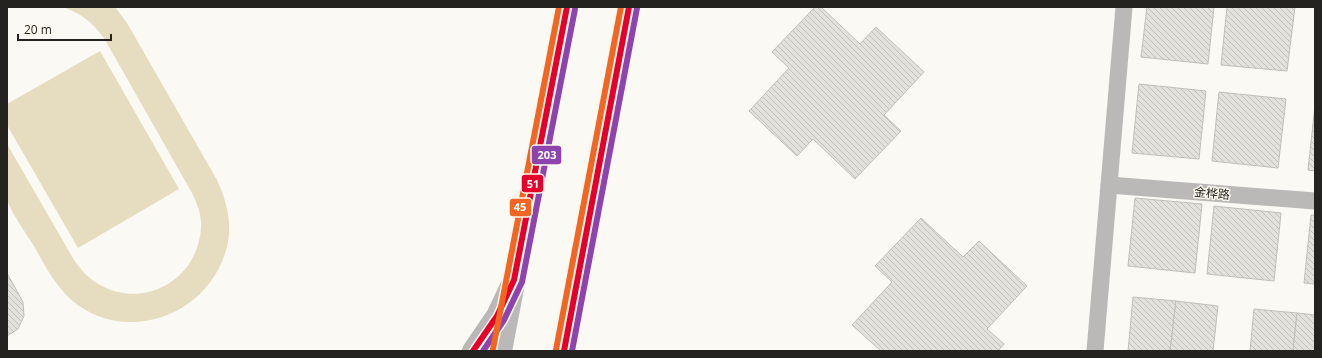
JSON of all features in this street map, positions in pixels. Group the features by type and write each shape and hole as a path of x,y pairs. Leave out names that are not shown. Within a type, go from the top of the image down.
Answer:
{"main road":[{"path":"473,351 497,316 514,280"}],"street":[{"path":"500,351 567,7"},
{"path":"564,351 629,7"}],"lane":[{"path":"1094,351 1124,7"},
{"name":"金桦路","path":"1109,185 1315,201"}],"shaded area":[{"path":"63,7 115,7 127,23 217,180 223,195 229,218 229,234 228,242 220,266 207,286 190,302 170,314 148,321 125,322 102,317 79,306 53,279 8,203 7,144 74,260 96,283 117,292 134,294 151,291 166,285 180,275 190,262 198,246 201,219 192,193 104,38 86,19"},
{"path":"100,51 179,189 78,248 7,125 7,104"}],"building":[{"path":"815,7 821,7 860,44 876,27 924,72 884,115 901,131 855,179 813,139 797,156 749,111 789,68 772,52"},
{"path":"1147,7 1214,7 1208,64 1141,57"},
{"path":"1227,7 1295,7 1287,71 1221,65"},
{"path":"1139,84 1206,91 1199,159 1132,153"},
{"path":"1219,92 1286,99 1278,168 1212,161"},
{"path":"1315,105 1315,171 1308,170"},
{"path":"1135,198 1202,204 1195,273 1128,266"},
{"path":"1214,206 1281,213 1274,281 1207,274"},
{"path":"1311,215 1315,215 1315,284 1304,283"},
{"path":"921,218 963,257 979,241 1027,286 987,329 1004,344 998,351 881,351 852,325 892,282 875,266"},
{"path":"7,273 23,302 24,316 18,329 7,336"},
{"path":"1133,297 1176,301 1170,351 1128,351"},
{"path":"1176,301 1218,306 1213,351 1170,351"},
{"path":"1254,309 1297,313 1293,351 1250,351"},
{"path":"1297,313 1315,315 1315,351 1293,351"}],"transit line":[{"name":"45","path":"493,349 559,7"},
{"name":"51","path":"473,351 497,316 514,280 567,7"},
{"name":"45","path":"556,350 621,7"},
{"name":"51","path":"564,351 629,7"},
{"name":"203","path":"572,351 637,8"},
{"name":"203","path":"483,351 504,320 522,282 575,9"}]}
